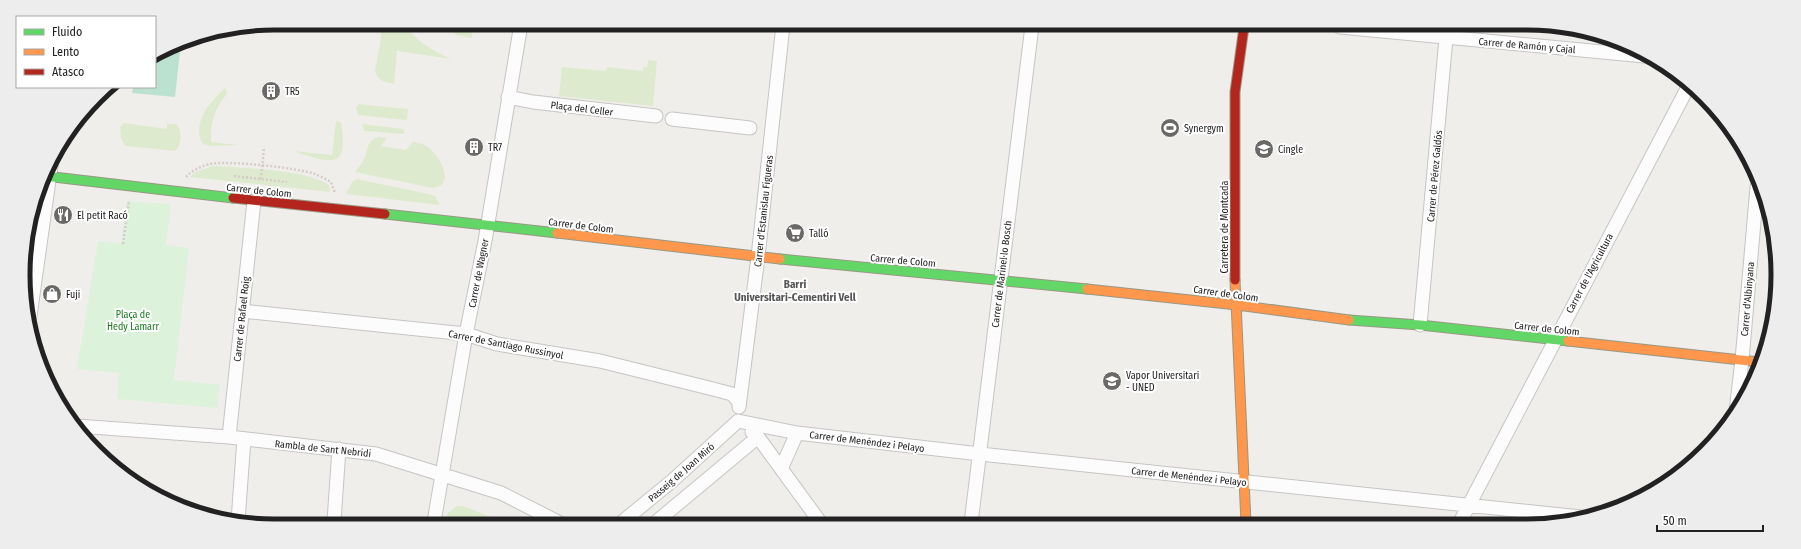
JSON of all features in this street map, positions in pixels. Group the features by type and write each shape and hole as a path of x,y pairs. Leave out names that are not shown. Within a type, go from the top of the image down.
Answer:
{"street":[{"name":"Carrer de Wagner","path":"434,519 448,449 466,334 487,225 520,30"},
{"name":"Carrer d'Estanislau Figueras","path":"738,421 758,257 782,30"},
{"name":"Carrer de Marinel·lo Bosch","path":"972,519 1031,30"},
{"name":"Carretera de Montcada","path":"1244,30 1234,107 1235,272 1246,519"},
{"name":"Carrer de Ramón y Cajal","path":"1394,30 1447,33 1635,55"},
{"name":"Carrer de Pérez Galdós","path":"1420,325 1447,33"},
{"name":"Carrer de l'Agricultura","path":"1462,519 1686,90"},
{"name":"Plaça del Celler","path":"508,97 533,102 656,116"},
{"path":"672,118 772,131"},
{"name":"Carrer de Colom","path":"51,176 254,200 332,207 758,257 1237,304 1329,318 1420,325 1755,361"},
{"path":"32,302 47,187"},
{"name":"Carrer d'Albinyana","path":"1738,398 1757,192"},
{"name":"Carrer de Rafael Roig","path":"229,437 254,200"},
{"name":"Carrer de Santiago Russinyol","path":"242,311 466,334 497,344 600,361 710,388 732,394 740,402"},
{"path":"738,421 758,437 818,519"},
{"name":"Carrer de Menéndez i Pelayo","path":"738,421 797,433 980,454 1566,516"},
{"name":"Passeig de Joan Miró","path":"626,519 672,481 738,421"},
{"name":"Rambla de Sant Nebridi","path":"84,426 229,437 376,454 501,493 552,519"},
{"name":"Carrer de Menéndez i Pelayo","path":"782,469 797,433"},
{"path":"660,519 758,437"},
{"path":"238,516 244,439"},
{"path":"334,519 339,449"}],"path":[{"path":"262,179 264,148"},
{"path":"186,177 191,172 211,164 293,169 315,174 331,182 335,193"},
{"path":"234,176 287,182"},
{"path":"123,244 131,186"}],"green space":[{"path":"380,30 409,30 425,45 451,59 397,51 394,84 382,81 377,76 375,70 381,39"},
{"path":"448,30 473,30 472,38 457,35"},
{"path":"180,49 175,97 132,93 133,88 156,88 156,61"},
{"path":"648,60 657,61 653,106 559,96 562,67 606,71 607,67 643,71 643,67 647,67"},
{"path":"225,88 227,94 216,110 212,122 211,142 238,145 210,146 202,143 199,128 201,120 208,106"},
{"path":"359,104 408,109 407,120 358,115 356,108"},
{"path":"336,121 341,122 343,138 342,150 339,156 334,160 326,160 293,151 332,155"},
{"path":"124,123 167,129 167,124 176,124 181,134 179,145 175,151 126,146 122,140 120,127"},
{"path":"362,124 404,129 404,134 364,131"},
{"path":"378,137 387,138 381,146 406,150 413,142 423,144 428,147 437,156 444,169 444,181 440,186 433,188 355,172 365,157 369,144"},
{"path":"213,166 290,172 318,180 329,185 330,192 190,177 195,172"},
{"path":"356,179 429,194 435,196 440,205 346,194 352,182"},
{"name":"Plaça de Hedy Lamarr","path":"127,201 171,204 166,245 189,248 174,380 220,385 217,408 117,399 119,373 77,369 98,241 121,243"},
{"path":"457,506 463,506 496,519 447,519 448,513"}],"traffic: fast":[{"path":"51,177 233,198"},
{"path":"385,214 557,233"},
{"path":"780,259 1087,289"},
{"path":"1349,320 1420,325 1568,341"}],"traffic: slow":[{"path":"557,233 780,259"},
{"path":"1235,280 1246,519"},
{"path":"1087,289 1237,305 1349,320"},
{"path":"1568,341 1755,362"}],"traffic: jam":[{"path":"1235,280 1235,92 1244,30"},
{"path":"233,198 385,214"}],"place":[{"name":"TR5","path":"271,91"},
{"name":"Synergym","path":"1170,128"},
{"name":"TR7","path":"474,147"},
{"name":"Cingle","path":"1264,149"},
{"name":"El petit Racó","path":"63,215"},
{"name":"Talló","path":"795,233"},
{"name":"Fuji","path":"52,294"},
{"name":"Vapor Universitari - UNED","path":"1112,381"}],"district":[{"name":"Barri Universitari-Cementiri Vell","path":"795,290"}]}
